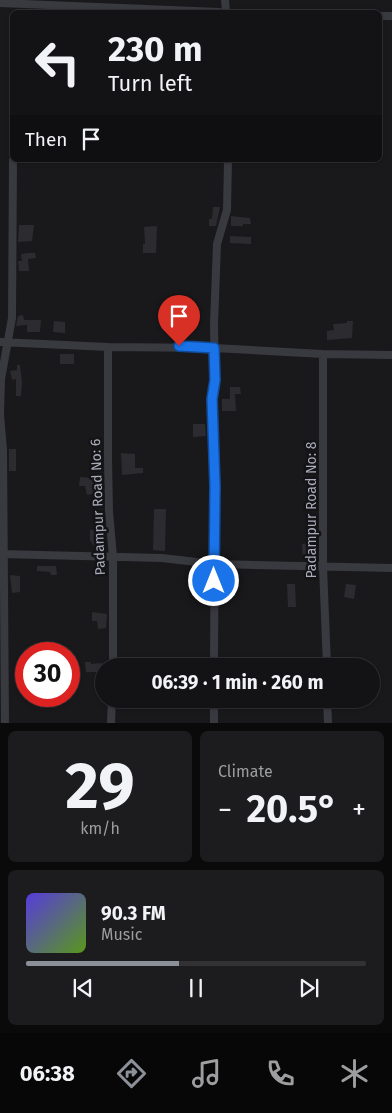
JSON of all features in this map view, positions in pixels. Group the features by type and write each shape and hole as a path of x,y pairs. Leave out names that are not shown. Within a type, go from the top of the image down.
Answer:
{"street":[{"path":"0,3 161,10"},
{"path":"5,723 2,554 3,450 0,414 4,342 12,318 13,162"},
{"path":"214,658 215,486 212,399 215,380 217,244 227,210 228,162"},
{"path":"4,342 108,347 214,348 323,354 392,355"},
{"name":"Padampur Road No: 6","path":"108,347 108,467 113,557 112,658"},
{"name":"Padampur Road No: 8","path":"323,354 323,567 327,658"},
{"path":"2,554 162,558 214,564 392,568"},
{"path":"111,723 112,708"},
{"path":"214,708 214,723"},
{"path":"327,708 328,723"}],"building":[{"path":"213,207 220,207 216,226 209,226 209,219 212,219"},
{"path":"231,216 250,218 251,224 231,226"},
{"path":"19,225 34,225 32,241 18,242"},
{"path":"157,226 156,253 143,253 143,244 145,244 144,227"},
{"path":"230,236 251,237 251,244 230,243"},
{"path":"35,253 36,258 28,259 29,271 19,271 18,261 22,261 21,254"},
{"path":"23,315 24,320 41,320 40,332 27,332 27,325 16,326 18,316"},
{"path":"54,321 65,322 65,333 53,332"},
{"path":"347,321 353,321 352,338 327,340 327,331 334,330 333,324 347,323"},
{"path":"60,354 74,354 74,364 60,364"},
{"path":"17,365 20,365 21,396 16,396 16,379 12,380 10,371 17,370"},
{"path":"230,387 240,387 241,394 235,394 236,411 222,411 222,399 230,399"},
{"path":"193,424 205,424 206,436 193,437"},
{"path":"9,449 16,449 16,471 9,471"},
{"path":"121,453 135,454 135,468 143,468 143,473 122,475"},
{"path":"80,477 97,478 98,493 87,495 85,486 79,486"},
{"path":"154,509 166,509 165,551 153,550"},
{"path":"105,529 106,538 97,539 99,545 94,546 90,540 90,530"},
{"path":"312,543 313,560 303,560 302,544"},
{"path":"37,566 56,566 57,575 51,575 50,572 37,571"},
{"path":"10,575 20,576 20,592 12,593"},
{"path":"287,584 295,584 296,607 288,607"},
{"path":"346,584 356,585 354,599 344,597"},
{"path":"92,612 107,614 106,628 98,629 97,621 92,621"},
{"path":"85,662 95,664 95,672 86,672"}],"route":[{"path":"179,346 214,348 215,380 212,399 215,486 214,581"}]}
